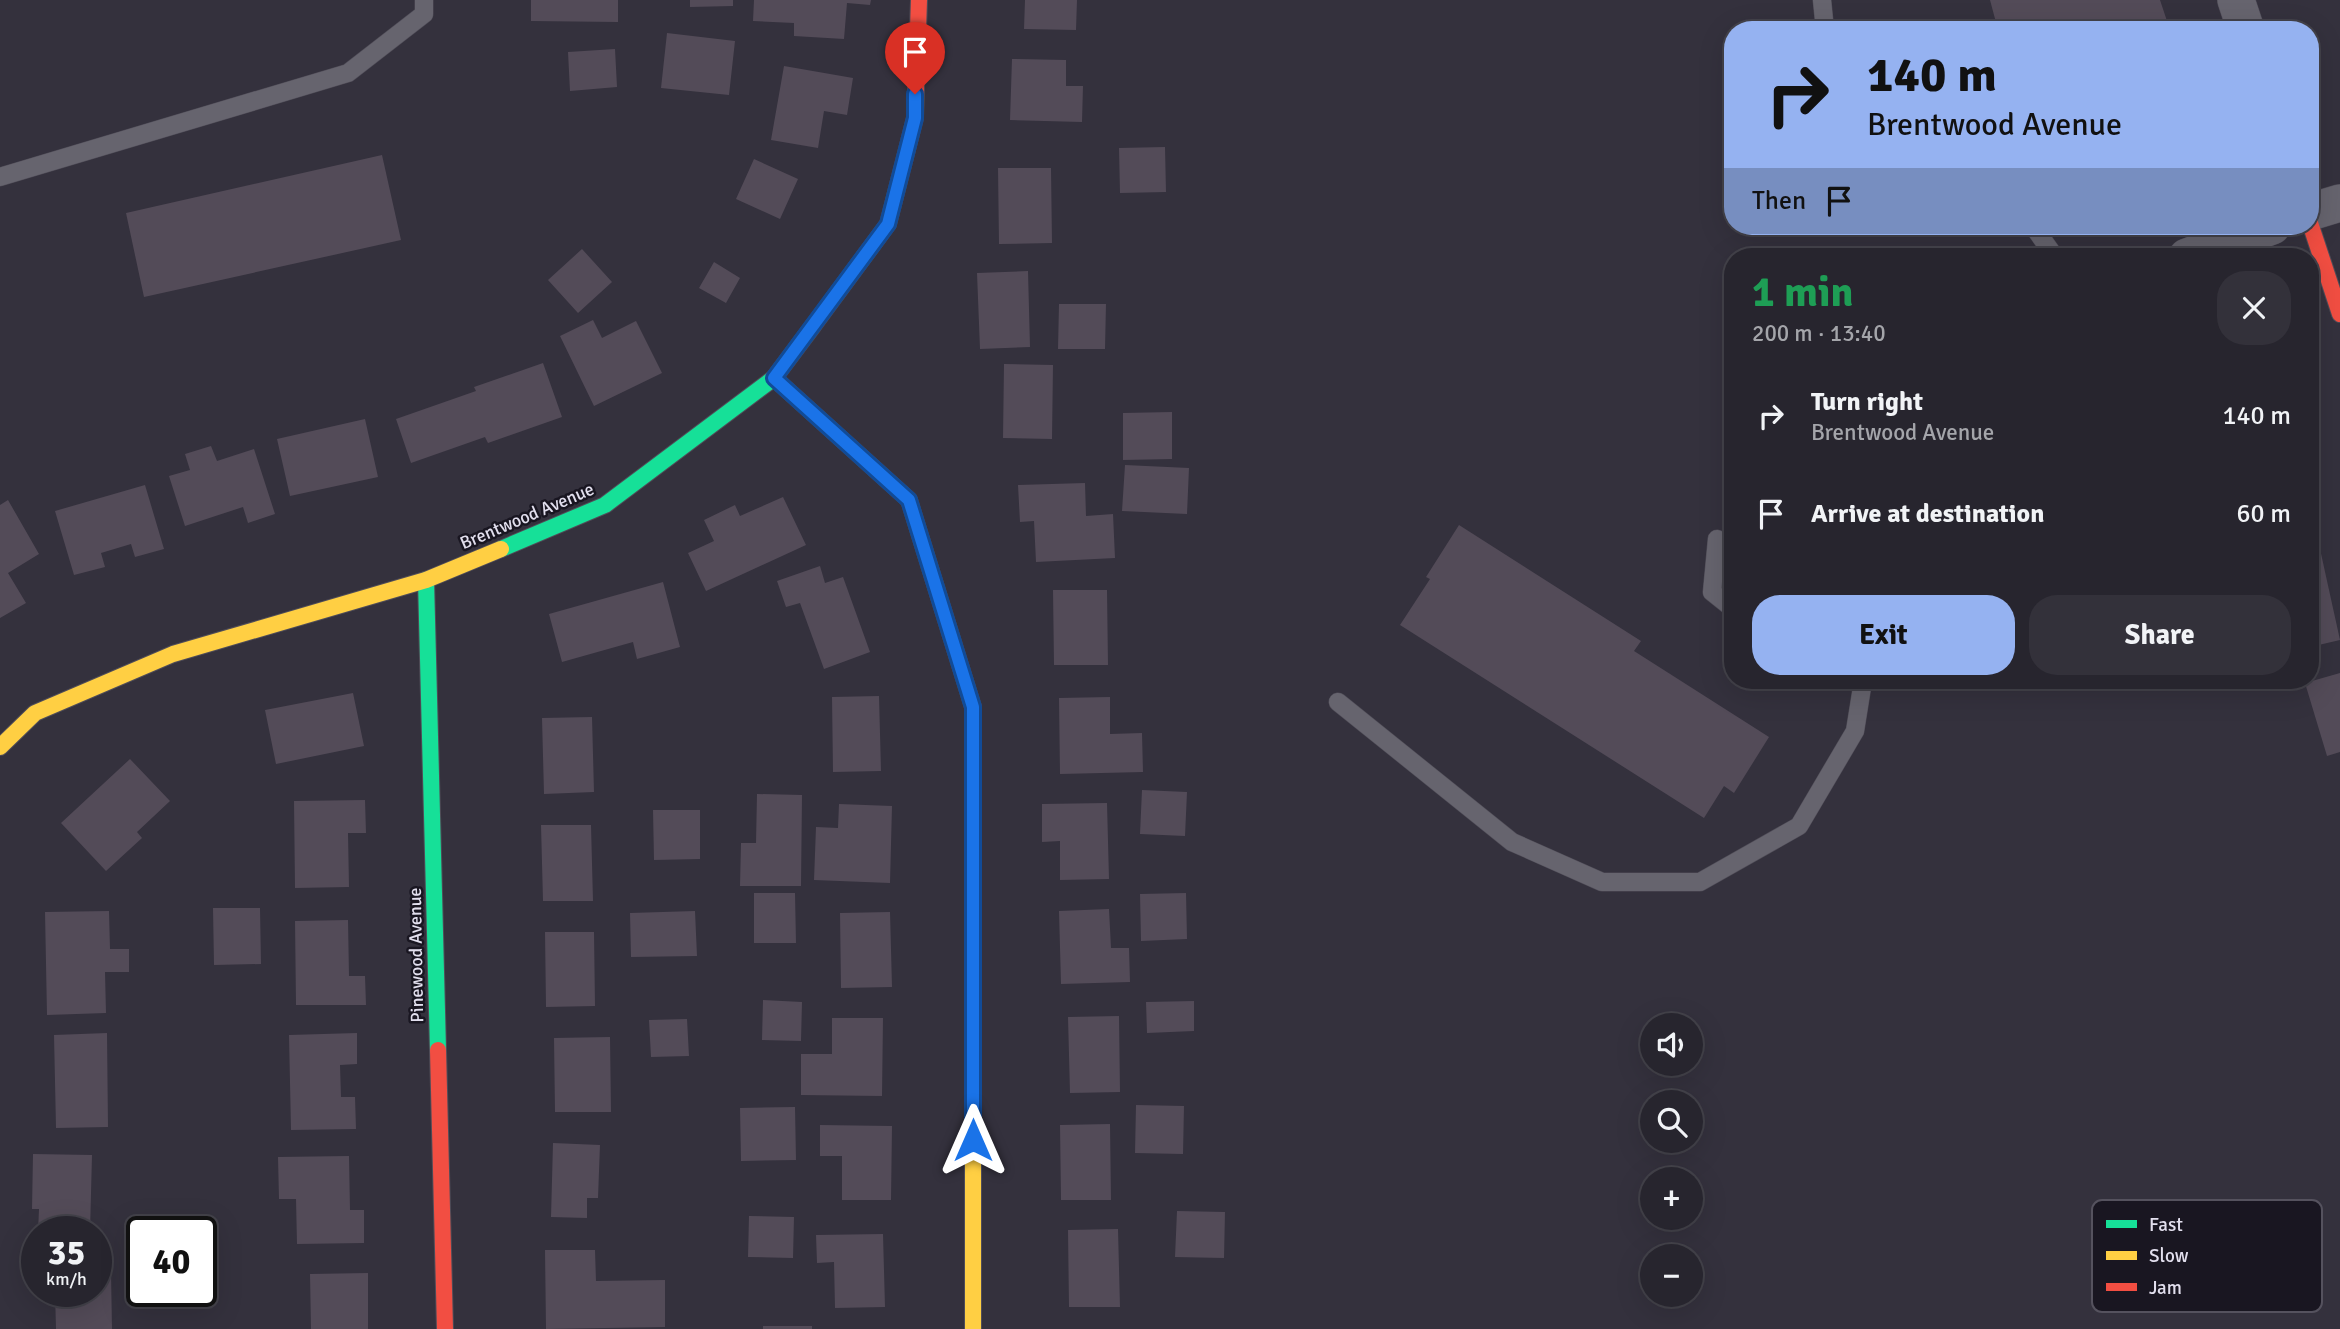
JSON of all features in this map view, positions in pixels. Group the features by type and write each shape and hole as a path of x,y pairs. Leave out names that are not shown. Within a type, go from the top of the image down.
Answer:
{"street":[{"name":"Brentwood Avenue","path":"0,747 34,713 173,654 426,580 605,505 774,378 888,224 915,118 919,0"},
{"path":"2319,209 2340,203"},
{"path":"2212,248 2248,235"},
{"path":"2319,250 2340,314"},
{"path":"774,378 909,500 973,707 973,1329"},
{"name":"Pinewood Avenue","path":"426,580 445,1329"}],"lane":[{"path":"0,177 348,73 424,14 424,0"},
{"path":"1822,0 1824,21"},
{"path":"1717,539 1712,592 1724,602"},
{"path":"1338,702 1512,842 1602,882 1700,882 1799,826 1855,732 1862,689"}],"building":[{"path":"531,0 618,0 618,22 531,21"},
{"path":"690,0 733,0 733,6 690,7"},
{"path":"754,0 871,0 870,5 847,3 844,39 794,36 794,23 753,21"},
{"path":"1025,0 1077,0 1076,30 1024,29"},
{"path":"1990,0 2160,0 2167,21 1996,21"},
{"path":"667,33 735,41 729,95 661,88"},
{"path":"615,49 617,87 570,91 568,52"},
{"path":"1012,59 1066,60 1066,86 1083,86 1082,122 1010,120"},
{"path":"784,66 853,78 847,115 824,111 818,148 771,140"},
{"path":"1165,147 1166,192 1120,193 1119,148"},
{"path":"382,155 401,240 144,297 126,213"},
{"path":"754,159 798,179 780,219 736,199"},
{"path":"998,168 1051,168 1052,243 999,244"},
{"path":"582,249 612,282 578,313 548,280"},
{"path":"714,262 740,278 726,303 699,288"},
{"path":"1028,271 1030,347 980,349 977,273"},
{"path":"1059,304 1106,304 1105,349 1058,349"},
{"path":"593,320 602,338 636,321 662,373 594,406 560,336"},
{"path":"543,363 562,417 488,443 485,437 411,463 396,419 476,391 474,387"},
{"path":"1004,364 1053,365 1052,439 1003,438"},
{"path":"1172,412 1172,459 1123,460 1123,413"},
{"path":"365,419 378,477 290,496 277,439"},
{"path":"211,446 217,461 254,449 275,514 248,523 243,507 185,526 169,476 190,470 185,454"},
{"path":"1125,465 1189,468 1187,514 1122,511"},
{"path":"1085,483 1086,516 1113,514 1115,558 1036,562 1034,521 1020,522 1018,485"},
{"path":"145,485 164,549 135,557 131,544 101,553 105,567 74,575 55,511"},
{"path":"783,497 806,545 706,591 688,553 714,541 704,520 735,505 740,516"},
{"path":"8,500 39,554 8,573 26,603 0,618 0,505"},
{"path":"1459,525 1641,641 1634,651 1769,737 1734,793 1724,786 1704,818 1400,625 1430,579 1426,577"},
{"path":"2319,549 2340,640 2319,645"},
{"path":"820,566 825,583 843,577 870,652 824,669 800,603 786,607 777,581"},
{"path":"663,582 680,647 637,659 633,642 562,662 549,614"},
{"path":"1053,590 1107,590 1108,665 1054,665"},
{"path":"2340,673 2340,752 2327,756 2307,689 2319,689 2319,679"},
{"path":"353,693 364,746 276,764 265,710"},
{"path":"879,696 881,771 833,772 832,697"},
{"path":"1110,697 1110,734 1142,733 1143,772 1060,774 1059,698"},
{"path":"592,717 594,792 544,794 542,718"},
{"path":"130,759 170,801 137,832 142,838 106,871 61,823"},
{"path":"1142,790 1187,792 1185,836 1140,834"},
{"path":"757,794 802,795 801,886 740,886 741,843 756,843"},
{"path":"365,800 366,833 348,833 349,887 295,888 294,801"},
{"path":"1107,803 1109,879 1060,880 1060,841 1042,842 1042,804"},
{"path":"839,804 892,806 890,883 814,880 816,827 838,828"},
{"path":"653,810 700,810 700,859 654,860"},
{"path":"541,825 591,825 593,901 543,901"},
{"path":"754,893 795,893 796,943 754,943"},
{"path":"1186,893 1187,939 1141,941 1140,894"},
{"path":"213,908 260,908 261,964 214,965"},
{"path":"1109,909 1111,948 1129,948 1130,982 1061,984 1059,911"},
{"path":"109,911 110,949 129,949 129,972 105,972 106,1013 47,1015 45,912"},
{"path":"695,911 697,956 631,957 630,913"},
{"path":"890,912 892,987 841,988 840,913"},
{"path":"348,920 349,976 365,976 366,1005 296,1005 295,921"},
{"path":"545,932 594,932 595,1006 546,1007"},
{"path":"763,1000 802,1002 801,1041 762,1040"},
{"path":"1194,1001 1194,1031 1147,1033 1146,1002"},
{"path":"1119,1016 1120,1092 1070,1093 1068,1017"},
{"path":"832,1018 883,1018 882,1096 801,1095 801,1054 832,1054"},
{"path":"687,1019 689,1056 651,1057 649,1020"},
{"path":"107,1033 108,1127 56,1128 54,1035"},
{"path":"357,1033 357,1064 340,1065 341,1097 355,1097 356,1129 291,1130 289,1035"},
{"path":"610,1037 611,1112 555,1112 554,1038"},
{"path":"1136,1105 1184,1106 1183,1154 1135,1153"},
{"path":"795,1107 796,1160 741,1161 740,1108"},
{"path":"1110,1124 1111,1200 1061,1200 1060,1125"},
{"path":"820,1125 892,1126 891,1200 842,1200 842,1156 820,1156"},
{"path":"553,1143 600,1145 598,1198 587,1198 587,1218 551,1217"},
{"path":"33,1154 92,1155 90,1216 39,1216 39,1209 32,1209"},
{"path":"349,1156 350,1210 364,1210 364,1243 297,1244 296,1199 279,1199 278,1157"},
{"path":"1177,1211 1225,1212 1224,1258 1175,1257"},
{"path":"749,1216 794,1217 793,1258 748,1257"},
{"path":"1118,1229 1120,1307 1069,1307 1068,1230"},
{"path":"883,1234 885,1307 835,1308 834,1262 817,1263 816,1235"},
{"path":"545,1250 595,1250 596,1281 665,1280 665,1327 546,1329"},
{"path":"368,1273 368,1329 311,1329 310,1274"},
{"path":"55,1307 112,1307 112,1329 56,1329"},
{"path":"763,1326 812,1326 812,1329 763,1329"}],"traffic: fast":[{"path":"501,549 605,505 774,378 813,326"},
{"path":"774,378 909,500 973,707 973,858"},
{"path":"426,580 438,1050"}],"traffic: slow":[{"path":"0,747 35,713 173,654 426,580 501,549"},
{"path":"973,858 973,1329"}],"traffic: jam":[{"path":"813,326 888,224 915,118 919,0"},
{"path":"2314,235 2318,248"},
{"path":"2319,250 2340,314"},
{"path":"438,1050 445,1329"}],"route":[{"path":"915,94 915,118 888,224 774,378 909,500 973,707 973,1140"}]}
